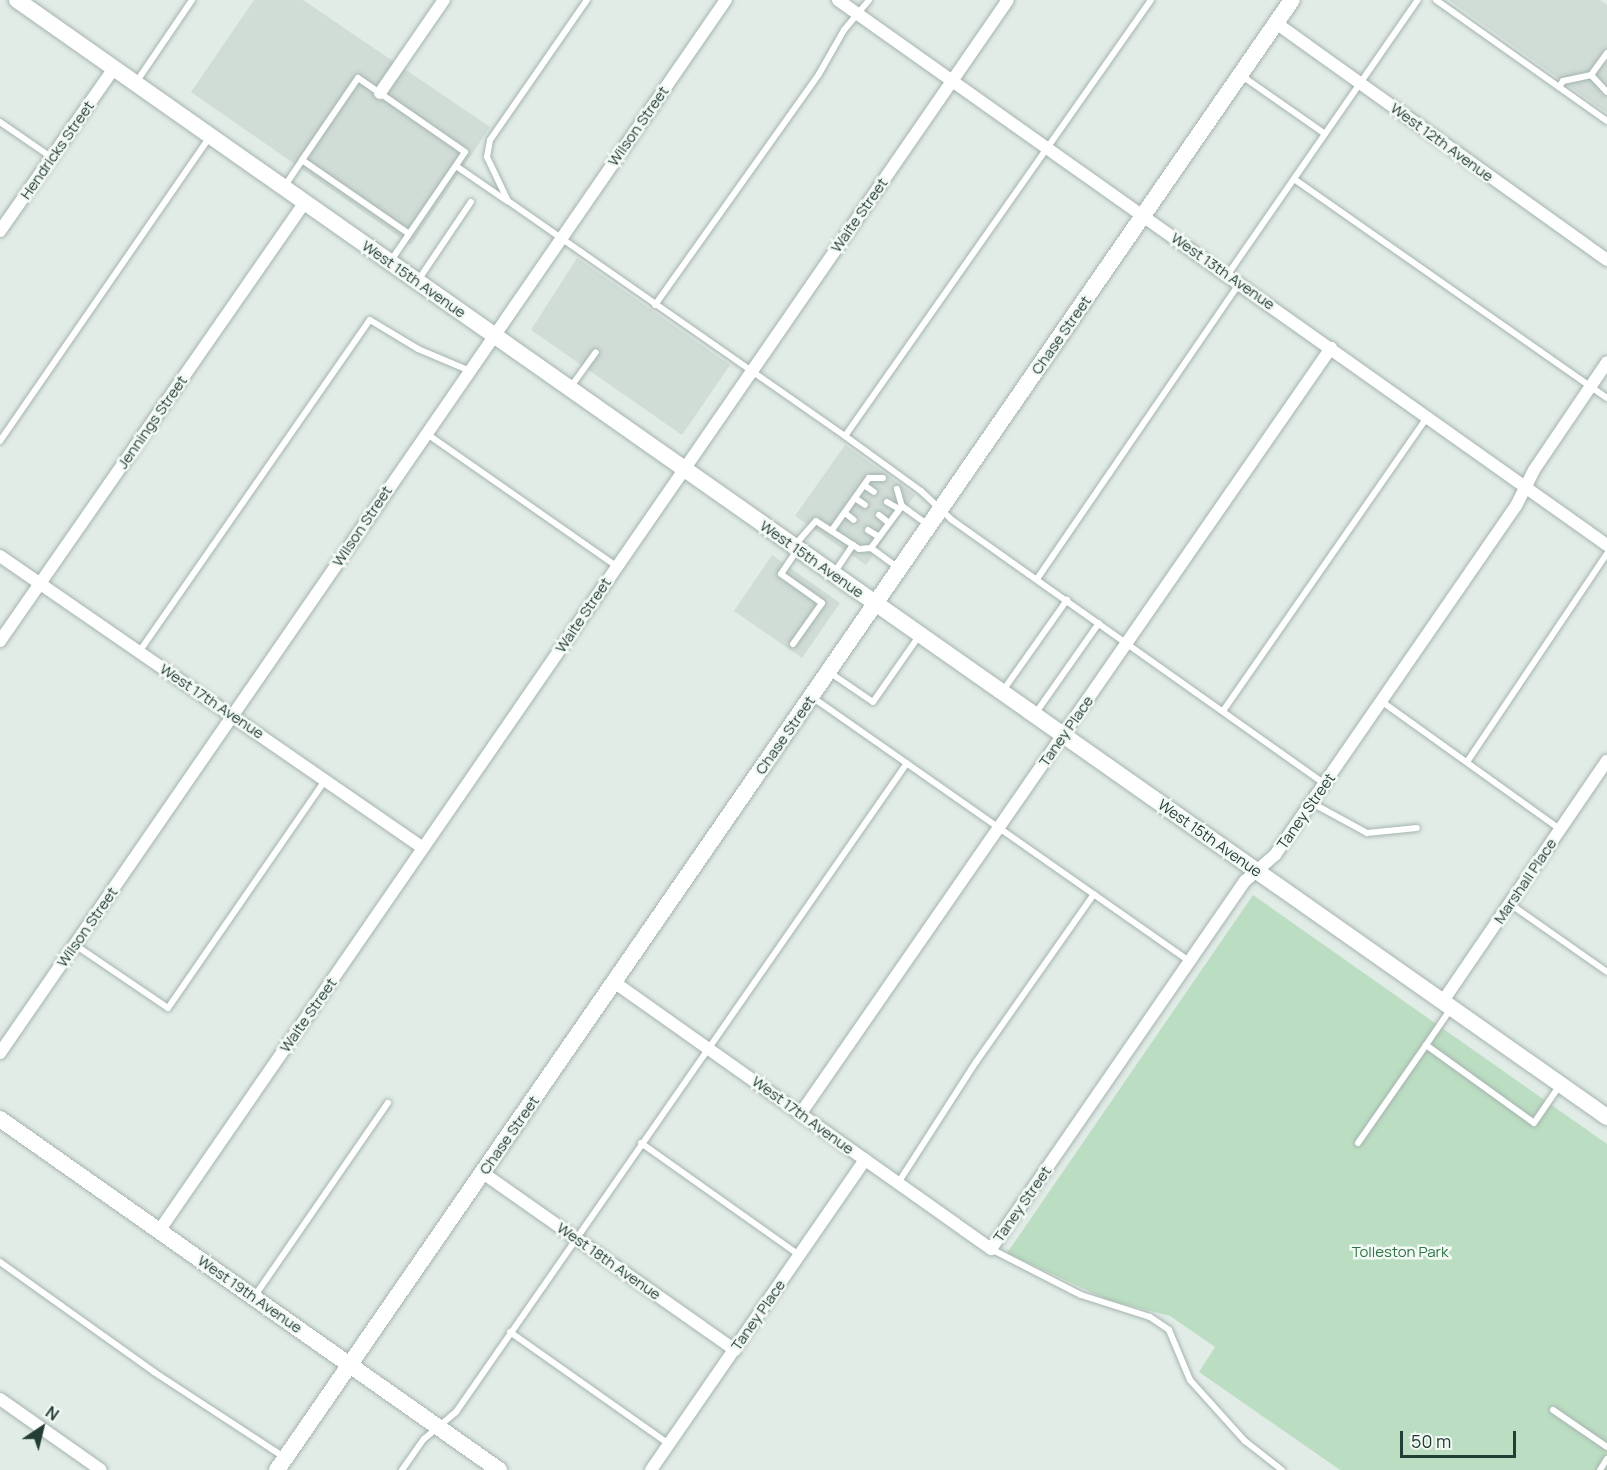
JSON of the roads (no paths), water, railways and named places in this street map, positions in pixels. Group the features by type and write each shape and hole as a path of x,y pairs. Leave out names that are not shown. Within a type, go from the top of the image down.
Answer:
{"street":[{"name":"West 15th Avenue","path":"17,0 1607,1117"},
{"path":"380,93 444,0"},
{"name":"Wilson Street","path":"0,1053 234,715 468,370 726,0"},
{"name":"West 13th Avenue","path":"838,0 1228,274 1607,545"},
{"name":"Waite Street","path":"159,1231 683,468 1008,0"},
{"name":"Chase Street","path":"281,1464 1292,0"},
{"name":"West 12th Avenue","path":"1276,24 1607,260"},
{"name":"Hendricks Street","path":"0,231 114,68"},
{"name":"Jennings Street","path":"0,641 304,202"},
{"name":"Taney Place","path":"801,1113 1331,348"},
{"name":"Taney Street","path":"992,1249 1245,881 1271,861 1516,506 1525,487 1607,362"},
{"name":"West 17th Avenue","path":"0,556 234,715 423,848"},
{"name":"Marshall Place","path":"1447,1005 1509,903 1607,761"},
{"name":"West 17th Avenue","path":"614,982 992,1249"},
{"name":"West 19th Avenue","path":"0,1119 499,1470"},
{"name":"Taney Place","path":"651,1470 866,1160"},
{"name":"West 18th Avenue","path":"483,1173 735,1350"},
{"path":"0,1399 101,1470"}],"lane":[{"path":"135,83 192,0"},
{"path":"508,201 487,157 490,140 587,0"},
{"path":"655,305 869,0"},
{"path":"845,436 1150,0"},
{"path":"1228,274 1418,0"},
{"path":"1436,0 1607,121"},
{"path":"1559,87 1563,81 1591,75 1607,53"},
{"path":"1240,75 1325,134"},
{"path":"1591,75 1607,92"},
{"path":"283,187 358,78 465,152 390,262"},
{"path":"0,122 51,157"},
{"path":"0,441 211,136"},
{"path":"302,160 408,233"},
{"path":"456,166 845,436 1037,579 1325,783"},
{"path":"1294,179 1607,398"},
{"path":"417,281 471,202"},
{"path":"1037,579 1239,283"},
{"path":"139,652 370,320 418,349 468,370"},
{"path":"570,388 596,352"},
{"path":"1223,711 1427,417"},
{"path":"425,433 616,567"},
{"path":"832,531 869,478 884,478"},
{"path":"864,485 874,492"},
{"path":"871,548 900,508 897,489"},
{"path":"855,498 865,505"},
{"path":"888,502 929,526"},
{"path":"845,513 854,520"},
{"path":"879,515 889,523"},
{"path":"793,645 822,603 781,574 796,547 816,521 853,545 871,548 899,569"},
{"path":"868,530 879,537"},
{"path":"834,574 853,545"},
{"path":"1467,762 1607,554"},
{"path":"1002,692 1067,600"},
{"path":"1034,715 1099,623"},
{"path":"828,672 873,702 920,635"},
{"path":"811,697 1190,962"},
{"path":"1381,701 1560,829"},
{"path":"402,1470 424,1438 456,1412 907,763"},
{"path":"75,945 168,1008 326,780"},
{"path":"1311,802 1367,833 1416,828"},
{"path":"898,1183 976,1062 1094,894"},
{"path":"1509,903 1607,972"},
{"path":"1358,1143 1426,1046 1447,1005"},
{"path":"1426,1046 1534,1122 1561,1084"},
{"path":"254,1297 388,1103"},
{"path":"641,1143 800,1255"},
{"path":"992,1249 1081,1295 1150,1317 1169,1330 1190,1380 1245,1441 1282,1470"},
{"path":"0,1262 281,1464"},
{"path":"510,1332 669,1444"},
{"path":"1553,1410 1607,1448"},
{"path":"1600,1470 1607,1460"}],"park label":[{"name":"Tolleston Park","path":"1400,1252"}]}
